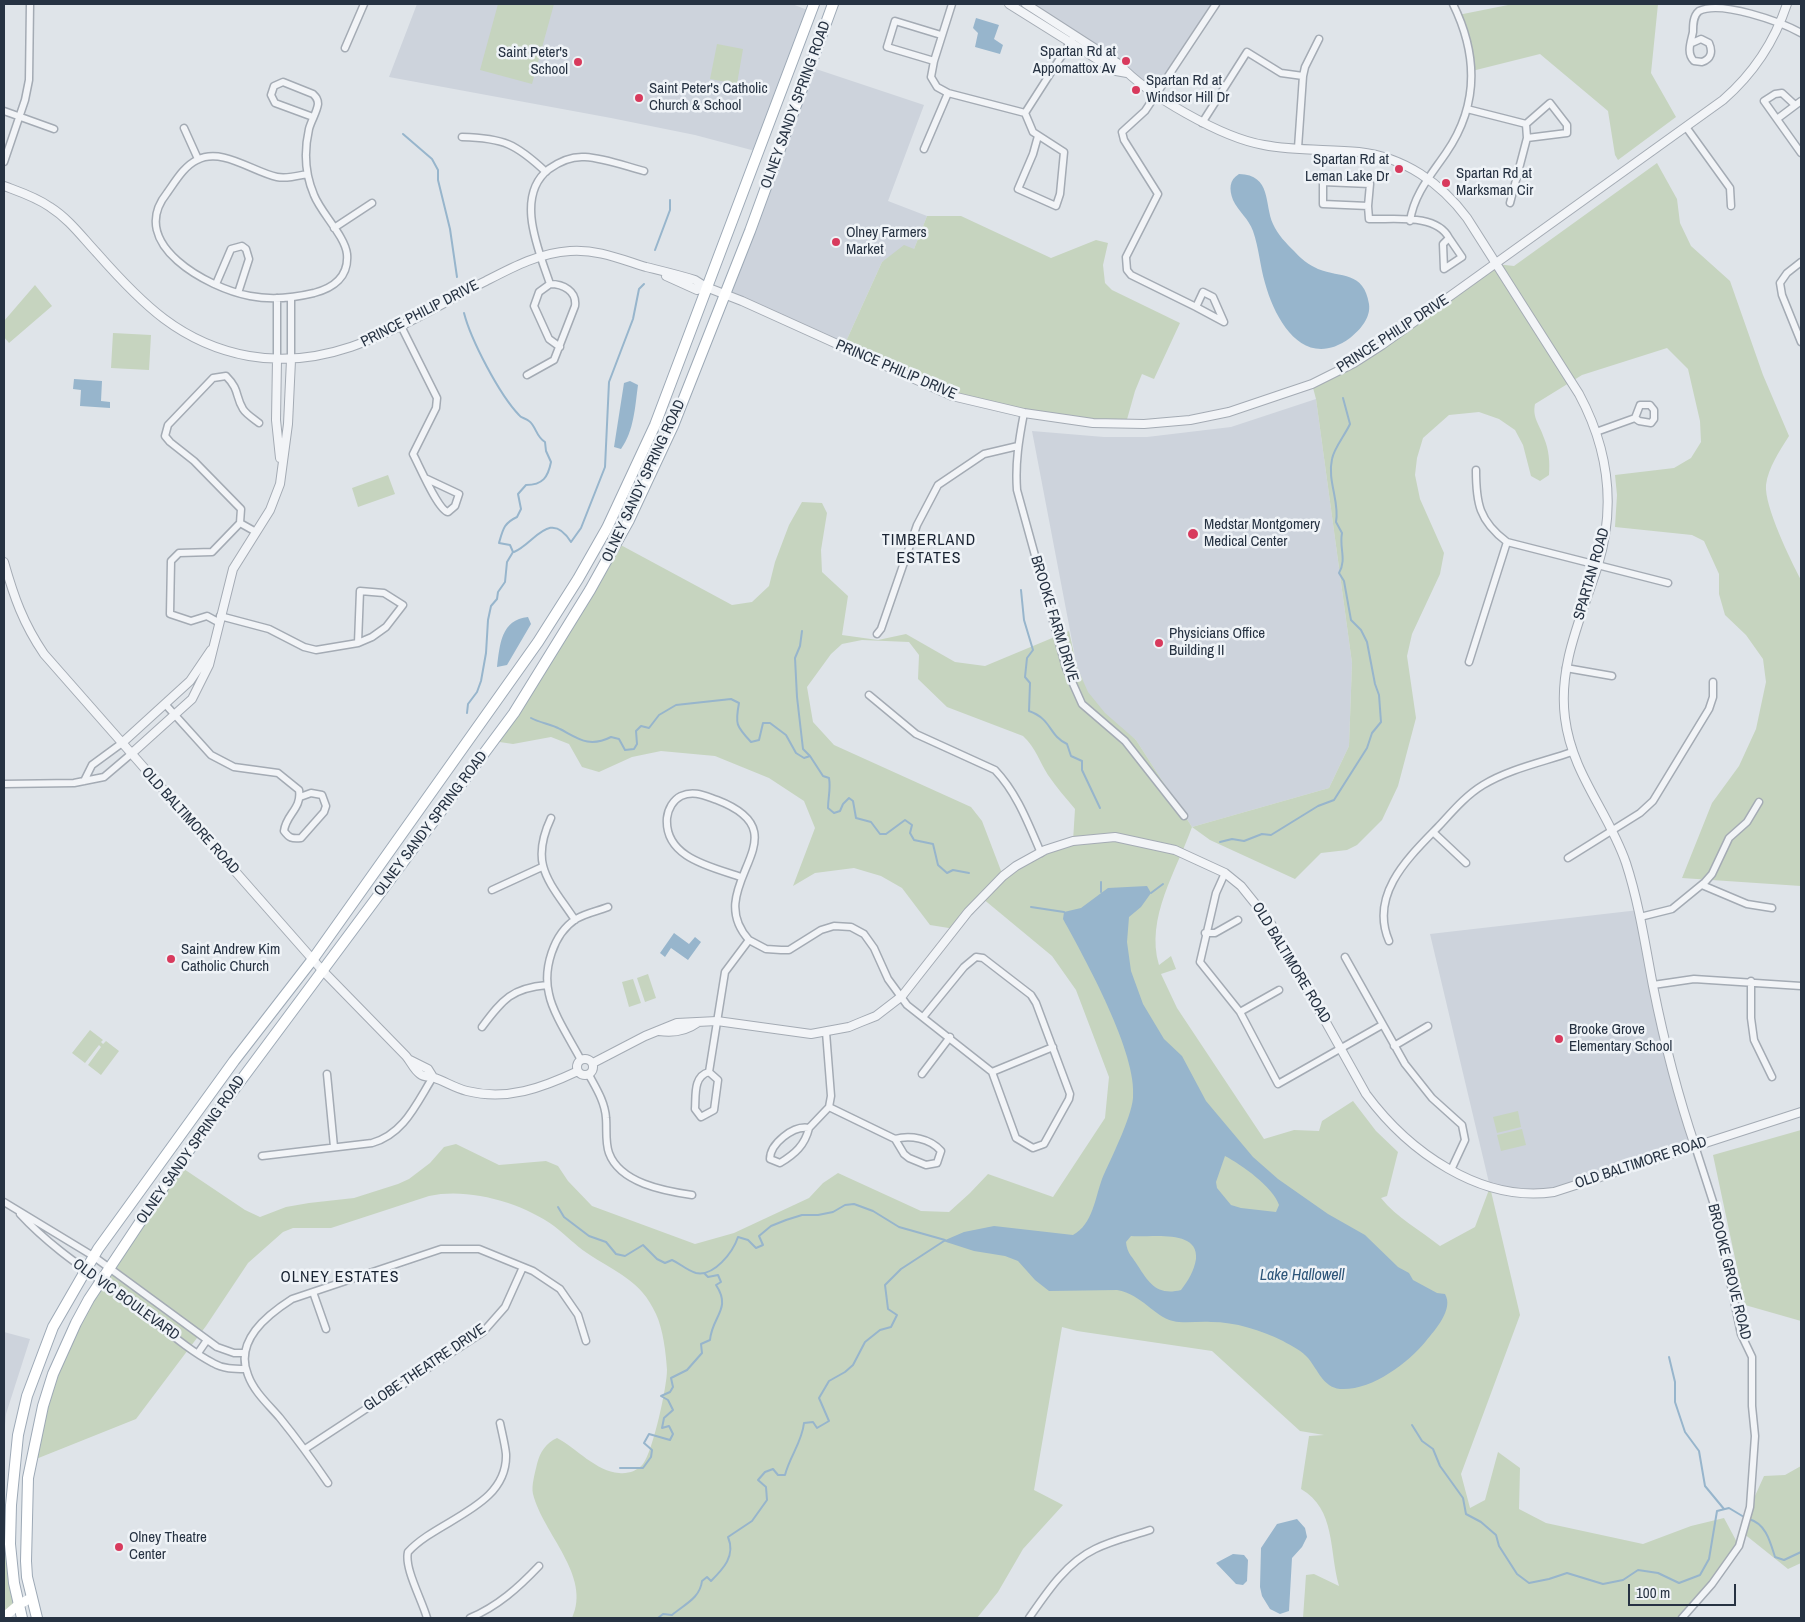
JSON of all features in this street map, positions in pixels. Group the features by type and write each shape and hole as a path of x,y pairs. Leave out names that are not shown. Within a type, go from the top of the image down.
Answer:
{"main road":[{"name":"OLNEY SANDY SPRING ROAD","path":"22,1618 18,1605 10,1544 11,1505 18,1435 37,1367 53,1327 93,1256 234,1060 313,959 538,642 578,579 633,476 656,426 686,348 706,287 814,4"},
{"name":"OLNEY SANDY SPRING ROAD","path":"37,1618 31,1598 26,1560 28,1478 34,1438 48,1390 66,1343 89,1299 178,1165 514,713 590,590 628,520 673,426 725,295 833,4"},
{"path":"4,1617 18,1605 31,1598"}],"street":[{"path":"4,162 29,80 30,4"},
{"path":"345,48 362,4"},
{"path":"952,4 934,61 931,77 933,82 948,93 1025,113"},
{"name":"SPARTAN ROAD","path":"1009,4 1119,64 1127,73 1202,123 1237,138 1264,146 1360,152 1411,168 1428,179 1454,200 1579,394 1596,432 1606,470 1608,505 1598,566 1574,635 1566,668 1564,702 1572,752 1583,778 1613,831 1630,876 1674,1084 1695,1146"},
{"name":"SPARTAN ROAD","path":"1026,4 1073,39"},
{"path":"1196,307 1203,292 1213,297 1224,322 1131,275 1126,270 1126,257 1158,194 1124,140 1122,132 1145,111 1216,4"},
{"path":"1410,221 1416,198 1455,139 1467,108 1472,71 1470,53 1465,28 1453,4"},
{"name":"PRINCE PHILIP DRIVE","path":"4,186 36,198 67,219 137,298 170,325 201,342 226,351 291,360 318,356 357,346 401,326 512,267 541,256 564,251 589,251 616,256 650,268 697,290 706,287 952,396 1024,413 1093,423 1152,423 1190,420 1230,412 1277,398 1312,384 1354,363 1496,264 1723,100 1746,79 1765,54 1781,23 1787,4"},
{"path":"1692,43 1696,15 1708,8 1737,7 1781,23 1801,33"},
{"path":"934,61 887,47 895,21 942,35"},
{"path":"1025,113 1073,39"},
{"path":"1298,148 1303,76 1305,67 1319,39"},
{"path":"1202,123 1248,52 1281,73 1303,76"},
{"path":"307,174 278,177 223,158 214,156 198,159 184,170 162,199 157,209 156,227 161,242 188,269 238,293 278,298 330,288 341,278 346,268 347,254 334,228 319,207 307,174 306,143 318,102 314,94 283,82 274,86 271,95 275,103 313,117"},
{"path":"924,149 948,93"},
{"path":"1795,105 1782,93 1764,101 1801,152"},
{"path":"1777,119 1801,101"},
{"path":"1526,124 1550,103 1567,125 1567,133 1527,138"},
{"path":"1467,108 1526,124"},
{"path":"4,112 54,129"},
{"path":"1025,113 1033,132 1064,152 1060,194 1056,206 1018,189 1033,154 1038,136"},
{"path":"1510,203 1527,138 1526,124"},
{"path":"1686,127 1730,188 1731,206"},
{"path":"184,128 198,159"},
{"path":"462,137 482,137 512,144 526,152 546,172"},
{"path":"550,284 541,256 531,212 534,191 546,172 564,160 585,157 644,171"},
{"path":"1368,206 1323,204 1323,182 1370,184 1369,219 1432,222 1446,231 1449,238"},
{"path":"334,228 372,203"},
{"path":"216,284 231,249 242,246 246,249 249,259 238,293"},
{"path":"1801,262 1787,273 1780,283 1782,295 1801,342"},
{"path":"527,375 554,360 560,347 576,301 568,289 558,284 550,284 536,296 534,311 549,338 560,347"},
{"path":"4,784 84,781 104,777 176,716 197,690 209,665 216,642 219,619 233,568 275,500 282,470 288,424 291,297"},
{"path":"278,298 276,420 282,470"},
{"path":"401,326 437,398 436,408 413,454 425,478 442,509 448,512 451,510 458,501 459,494 425,478"},
{"path":"259,423 243,409 238,390 231,381 226,376 220,376 213,378 165,430 165,436 170,442 194,461 239,504 242,516 240,523 212,552 179,553 171,561 170,614 191,621 207,616 269,629 310,649 323,650 358,643 380,632 403,605 384,593 360,592 358,643"},
{"name":"BROOKE FARM DRIVE","path":"1024,413 1015,472 1023,519 1048,597 1066,668 1077,696 1082,704 1125,741 1184,816"},
{"path":"1596,432 1635,418"},
{"path":"877,634 881,629 917,524 938,485 976,462 984,454 1018,446"},
{"path":"1476,470 1476,494 1481,514 1493,532 1507,542 1668,583"},
{"path":"240,523 256,532"},
{"path":"1469,662 1507,542"},
{"name":"OLD BALTIMORE ROAD","path":"4,562 17,607 28,630 44,654 322,970 408,1059 418,1072 424,1077 433,1077 466,1091 485,1095 538,1089 578,1071"},
{"path":"84,781 92,765 122,743 190,681 216,642"},
{"path":"1566,668 1612,676"},
{"path":"1568,858 1640,813 1662,789 1708,709 1713,697 1713,682"},
{"path":"869,695 916,734 994,770 1004,779 1022,808 1041,853"},
{"path":"165,704 211,755 220,761 249,771 278,773 298,790 300,797 296,809 288,817 284,831 288,837 294,839 301,838 324,812 326,806 322,795 317,793 300,797"},
{"path":"1389,941 1384,928 1390,887 1403,863 1468,795 1482,785 1504,774 1572,752"},
{"path":"741,877 689,859 677,848 671,836 667,818 668,812 677,798 683,795 699,793 734,806 750,820 754,827 756,844 750,862 741,877 734,908 740,929 749,940 766,949 789,950 821,930 846,926 864,934 874,948 888,979 908,1005 992,1072 1016,1138 1020,1142 1038,1148 1044,1144 1069,1099 1068,1086 1031,995 983,958 976,957 970,960 924,1016"},
{"path":"1640,917 1672,909 1702,884 1712,874 1729,838 1747,822 1758,802"},
{"path":"551,818 545,832 541,850 542,867 575,920"},
{"path":"1433,832 1466,863"},
{"name":"OLD BALTIMORE ROAD","path":"593,1063 658,1030 670,1033 690,1028 697,1023 717,1020 791,1033 826,1032 849,1027 876,1016 902,996 968,912 1003,876 1041,853 1073,841 1115,837 1175,850 1225,873 1241,886 1261,909 1366,1094 1380,1113 1411,1142 1451,1170 1486,1186 1512,1193 1534,1195 1554,1192 1801,1112"},
{"path":"492,890 542,867"},
{"path":"1225,873 1216,893 1205,933 1200,962 1240,1012 1278,1084 1382,1025"},
{"path":"1702,884 1747,904 1772,908"},
{"path":"581,1060 555,1009 546,976 552,950 562,933 575,920 608,907"},
{"path":"1205,933 1215,933 1238,920"},
{"path":"708,1072 725,972 749,940"},
{"path":"1345,957 1394,1046 1420,1084 1432,1098 1462,1125 1465,1132 1465,1140 1461,1153 1451,1170"},
{"path":"1653,985 1694,979 1751,981 1801,986"},
{"path":"1751,981 1750,1018 1754,1040 1772,1077"},
{"path":"482,1027 502,1001 515,991 528,987 548,986"},
{"path":"1240,1012 1279,990"},
{"path":"1394,1046 1428,1026"},
{"path":"809,1128 795,1129 773,1147 770,1160 780,1163 788,1159 804,1145 809,1128 829,1107 831,1081 826,1032"},
{"path":"922,1074 950,1037"},
{"path":"992,1072 1053,1047"},
{"path":"586,1059 593,1063 593,1070 589,1075 578,1071 577,1065 581,1060 586,1059"},
{"path":"708,1072 718,1080 715,1102 711,1114 701,1117 695,1109 698,1080 703,1074 708,1072"},
{"path":"327,1074 334,1148"},
{"path":"589,1075 604,1103 608,1151 619,1169 640,1181 692,1195"},
{"path":"262,1156 372,1143 392,1134 406,1122 433,1077"},
{"path":"829,1107 895,1139 904,1154 926,1165 937,1163 941,1156 938,1147 912,1136 895,1139"},
{"name":"BROOKE GROVE ROAD","path":"1682,1618 1730,1561 1739,1546 1748,1513 1755,1436 1752,1406 1752,1357 1741,1334 1715,1208 1700,1170 1695,1146"},
{"name":"OLD VIC BOULEVARD","path":"4,1202 39,1221 93,1256 207,1340 226,1351 245,1353"},
{"name":"OLD VIC BOULEVARD","path":"16,1210 38,1234 198,1353 222,1367 246,1369"},
{"path":"328,1483 305,1449 254,1388 246,1369 245,1353 254,1332 272,1312 292,1299 446,1248 479,1249 523,1267 548,1280 571,1301 578,1315 586,1341"},
{"name":"GLOBE THEATRE DRIVE","path":"305,1449 483,1332 504,1307 523,1267"},
{"path":"313,1292 326,1329"},
{"path":"198,1353 207,1340"},
{"path":"427,1618 407,1566 408,1552 441,1525 479,1506 496,1485 504,1468 506,1455 500,1423"},
{"path":"1029,1618 1056,1581 1080,1558 1108,1543 1150,1530"},
{"path":"470,1618 488,1610 516,1591 540,1566"}],"shaded area":[{"name":"Saint Peter's Catholic Church & School","path":"417,4 792,4 810,11 759,152 695,135 389,77"},
{"path":"1018,4 1216,4 1156,93"},
{"path":"810,67 924,105 888,201 927,216 914,249 882,262 843,348 725,295"},
{"name":"Medstar Montgomery Medical Center","path":"1316,399 1352,663 1349,746 1329,788 1192,827 1136,740 1102,715 1087,692 1077,667 1032,431 1104,437 1147,437 1231,427"},
{"name":"Brooke Grove Elementary School","path":"1639,910 1674,1093 1695,1146 1554,1192 1490,1187 1430,934"},
{"path":"4,1332 30,1339 6,1414 4,1436"}],"green space":[{"path":"498,4 554,4 532,84 480,70"},
{"path":"1513,4 1658,4 1651,73 1676,117 1618,160 1615,155 1608,111 1540,54 1472,71 1458,15"},
{"path":"717,44 743,49 737,84 710,79"},
{"path":"1657,163 1677,199 1680,223 1691,246 1730,281 1763,375 1789,436 1778,453 1766,485 1769,506 1785,547 1801,580 1801,886 1682,878 1712,803 1739,766 1756,729 1766,682 1763,659 1746,635 1725,615 1719,594 1719,574 1704,541 1692,535 1615,527 1617,495 1615,475 1674,468 1691,458 1701,442 1700,421 1688,369 1667,348 1582,375 1535,404 1535,417 1546,443 1549,461 1549,475 1540,481 1531,476 1523,445 1515,430 1499,419 1479,412 1449,415 1423,438 1417,458 1415,475 1420,499 1444,553 1440,574 1412,634 1407,656 1416,718 1398,786 1382,820 1357,845 1347,850 1321,853 1295,879 1210,840 1192,827 1329,788 1349,746 1352,663 1316,399 1312,384 1354,363 1496,264 1514,266"},
{"path":"927,216 961,216 1051,258 1096,240 1108,243 1103,265 1105,283 1112,290 1180,323 1154,379 1142,374 1126,423 1093,423 952,396 843,348 882,262 904,245 914,249"},
{"path":"35,285 52,306 9,343 4,337 4,321"},
{"path":"113,333 151,335 149,370 111,368"},
{"path":"388,475 395,494 358,507 352,488"},
{"path":"802,502 822,503 827,513 821,550 822,572 848,596 842,635 878,640 906,634 955,662 985,666 1069,631 1077,667 1088,692 1105,713 1136,740 1192,827 1159,912 1156,947 1159,965 1171,956 1176,969 1161,974 1177,1008 1264,1139 1294,1130 1319,1131 1322,1121 1353,1101 1376,1131 1398,1152 1387,1196 1381,1198 1401,1218 1440,1246 1475,1227 1490,1187 1520,1315 1461,1474 1470,1508 1485,1500 1498,1452 1520,1468 1519,1509 1546,1523 1643,1544 1691,1526 1724,1518 1739,1546 1682,1618 1303,1618 1306,1575 1314,1574 1339,1586 1326,1519 1312,1497 1301,1489 1309,1436 1324,1435 1300,1431 1212,1351 1077,1331 1062,1327 1034,1490 1063,1505 1023,1549 998,1592 977,1618 572,1618 576,1602 576,1587 571,1571 538,1509 533,1494 533,1483 538,1460 547,1445 557,1438 595,1464 611,1472 629,1472 638,1469 643,1464 655,1433 666,1378 666,1356 661,1327 650,1302 635,1285 583,1250 554,1226 527,1210 478,1195 444,1194 429,1196 331,1228 293,1228 283,1232 248,1263 206,1326 136,1419 31,1461 66,1343 178,1165 245,1210 260,1217 286,1207 354,1198 398,1184 409,1179 430,1163 444,1147 456,1144 499,1165 546,1161 558,1166 568,1181 592,1206 695,1244 734,1233 809,1198 823,1183 838,1173 921,1211 949,1212 988,1174 1053,1197 1105,1118 1109,1077 1076,990 1052,956 982,898 955,929 930,925 902,888 881,876 854,868 815,873 793,886 815,828 804,801 769,778 715,756 661,751 632,757 599,772 582,767 569,744 551,737 513,744 493,741 617,543 732,605 752,602 769,586 775,562 789,525","holes":["862,640 909,642 919,655 918,679 947,707 1023,736 1034,750 1051,779 1075,809 1073,841 1016,866 1003,876 982,821 971,807 834,745 813,722 807,687 831,654 842,644"]},
{"path":"648,974 656,998 645,1002 637,978"},
{"path":"633,979 641,1003 629,1007 622,982"},
{"path":"90,1030 103,1040 101,1042 103,1044 106,1041 119,1051 101,1075 88,1065 101,1047 99,1045 85,1063 72,1053"},
{"path":"1518,1111 1521,1127 1497,1133 1493,1117"},
{"path":"1522,1129 1526,1145 1501,1151 1497,1135"},
{"path":"1801,1130 1801,1321 1745,1305 1713,1155"},
{"path":"1801,1466 1801,1563 1788,1569 1743,1533 1750,1507 1764,1476 1785,1475"},
{"path":"4,1541 10,1544 18,1605 4,1617"}],"water":[{"path":"976,18 999,25 994,39 1003,45 1000,54 975,47 978,33 973,28"},
{"path":"1239,174 1257,179 1262,185 1275,228 1282,239 1299,256 1318,269 1343,275 1357,281 1362,286 1369,304 1367,319 1350,338 1334,347 1319,349 1306,346 1285,327 1270,298 1263,277 1253,231 1233,200 1232,182"},
{"path":"74,379 102,381 101,401 110,402 110,408 80,406 81,390 73,389"},
{"path":"630,381 638,385 636,402 629,434 621,449 614,447 624,383"},
{"path":"528,617 531,624 507,665 497,667 501,642 507,628 519,619"},
{"name":"Lake Hallowell","path":"1147,886 1151,893 1141,907 1129,917 1127,942 1131,971 1143,1004 1164,1039 1182,1056 1206,1101 1253,1157 1278,1179 1328,1214 1365,1235 1398,1267 1409,1273 1413,1280 1437,1293 1445,1294 1447,1306 1445,1313 1430,1336 1399,1367 1376,1381 1352,1388 1334,1388 1321,1377 1303,1353 1266,1333 1229,1323 1173,1321 1159,1315 1134,1296 1117,1290 1049,1291 1035,1280 1018,1261 1005,1256 974,1251 943,1241 964,1232 994,1226 1073,1235 1080,1230 1089,1217 1102,1179 1129,1117 1133,1098 1132,1079 1119,1033 1108,1007 1063,919 1064,912 1081,908 1108,888","holes":["1225,1156 1264,1184 1276,1198 1279,1205 1276,1212 1231,1205 1217,1188 1216,1182","1131,1236 1171,1237 1190,1243 1195,1249 1196,1259 1194,1268 1181,1290 1160,1290 1150,1283 1130,1255 1126,1242"]},
{"path":"674,933 689,944 695,937 701,942 688,960 671,948 665,957 660,953"},
{"path":"1297,1519 1305,1528 1307,1537 1302,1547 1292,1558 1289,1611 1280,1614 1270,1609 1262,1596 1260,1587 1261,1548 1277,1524"},
{"path":"1233,1554 1244,1555 1248,1560 1247,1581 1243,1585 1236,1584 1216,1563"}],"waterway":[{"path":"403,134 432,159 438,170 438,180 450,229 457,277"},
{"path":"655,250 670,210 670,200"},
{"path":"514,552 549,528 556,528 563,532 571,542 581,528 605,467 609,382 633,319 639,289 644,284"},
{"path":"464,313 473,337 495,381 511,406 520,416 531,423 545,442 546,451 551,462 548,472 541,482 526,485 518,494 521,509 517,517 507,524 502,534 499,543 510,545 513,552 507,562 505,582 498,592 497,599 491,606 481,681 477,692 468,704 467,713"},
{"path":"1220,842 1232,839 1244,841 1262,834 1271,835 1318,806 1334,800 1367,748 1372,733 1381,722 1379,695 1367,642 1361,630 1351,620 1344,581 1339,573 1343,558 1342,533 1336,522 1337,514 1331,467 1335,450 1350,424 1343,398"},
{"path":"1021,590 1024,620 1033,650 1027,658 1025,677 1030,683 1029,711 1042,718 1057,737 1067,744 1071,756 1082,761 1082,770 1100,808"},
{"path":"802,631 800,646 795,658 797,697 803,749 810,756"},
{"path":"531,718 557,727 584,741 596,742 611,737 619,739 625,750 634,749 637,744 636,731 641,726 649,728 659,715 676,705 731,699 739,703 738,724 751,742 759,740 763,723 770,723 786,735 796,753 804,758 810,756 823,776 829,778 828,808 834,813 840,811 843,804 849,798 853,801 856,818 871,822 880,834 886,834 905,820 912,825 910,833 914,840 933,844 938,865 947,873 953,870 969,873"},
{"path":"1101,882 1101,892"},
{"path":"1151,893 1163,884"},
{"path":"1031,907 1064,912"},
{"path":"558,1207 564,1217 589,1236 606,1242 616,1254 625,1256 643,1245 657,1259 665,1263 672,1260 696,1273 709,1271 722,1262 732,1250 738,1237 748,1240 756,1248 763,1245 759,1236 771,1226 802,1215 818,1215 833,1212 845,1205 854,1204 873,1211 899,1227 945,1240"},
{"path":"658,1618 663,1614 672,1615 687,1604 698,1592 702,1581 707,1577 711,1581 724,1567 730,1550 728,1537 752,1521 767,1500 766,1487 758,1480 765,1472 773,1469 778,1475 785,1475 801,1436 804,1423 813,1422 817,1428 829,1421 819,1398 829,1381 853,1365 865,1342 880,1330 891,1327 897,1315 888,1309 885,1285 901,1269 944,1241"},
{"path":"620,1468 643,1468 651,1457 652,1450 644,1443 649,1434 670,1440 673,1434 669,1426 662,1428 664,1418 673,1410 668,1400 661,1396 670,1392 673,1387 671,1378 687,1370 702,1353 701,1344 710,1340 711,1332 722,1307 722,1300 716,1285 721,1282 718,1275 708,1277 705,1274"},
{"path":"1669,1357 1675,1382 1675,1402 1685,1432 1699,1451 1705,1486 1724,1509"},
{"path":"1412,1425 1422,1441 1433,1449 1440,1466 1463,1498 1466,1514 1481,1522 1496,1535 1499,1546 1517,1574 1529,1583 1567,1573 1603,1584 1623,1580 1638,1570 1658,1573 1679,1583 1700,1575 1709,1559 1717,1511 1729,1508 1744,1517"},
{"path":"1749,1519 1755,1521 1763,1529 1769,1539 1775,1557 1784,1560 1801,1552"}],"place":[{"name":"Spartan Rd at Appomattox Av","path":"1126,61"},
{"name":"Saint Peter's School","path":"578,62"},
{"name":"Spartan Rd at Windsor Hill Dr","path":"1136,90"},
{"name":"Saint Peter's Catholic Church & School","path":"639,98"},
{"name":"Spartan Rd at Leman Lake Dr","path":"1399,169"},
{"name":"Spartan Rd at Marksman Cir","path":"1446,183"},
{"name":"Olney Farmers Market","path":"836,242"},
{"name":"Medstar Montgomery Medical Center","path":"1193,534"},
{"name":"Physicians Office Building II","path":"1159,643"},
{"name":"Saint Andrew Kim Catholic Church","path":"171,959"},
{"name":"Brooke Grove Elementary School","path":"1559,1039"},
{"name":"Olney Theatre Center","path":"119,1547"}],"district":[{"name":"TIMBERLAND ESTATES","path":"929,550"},
{"name":"OLNEY ESTATES","path":"340,1278"}]}
